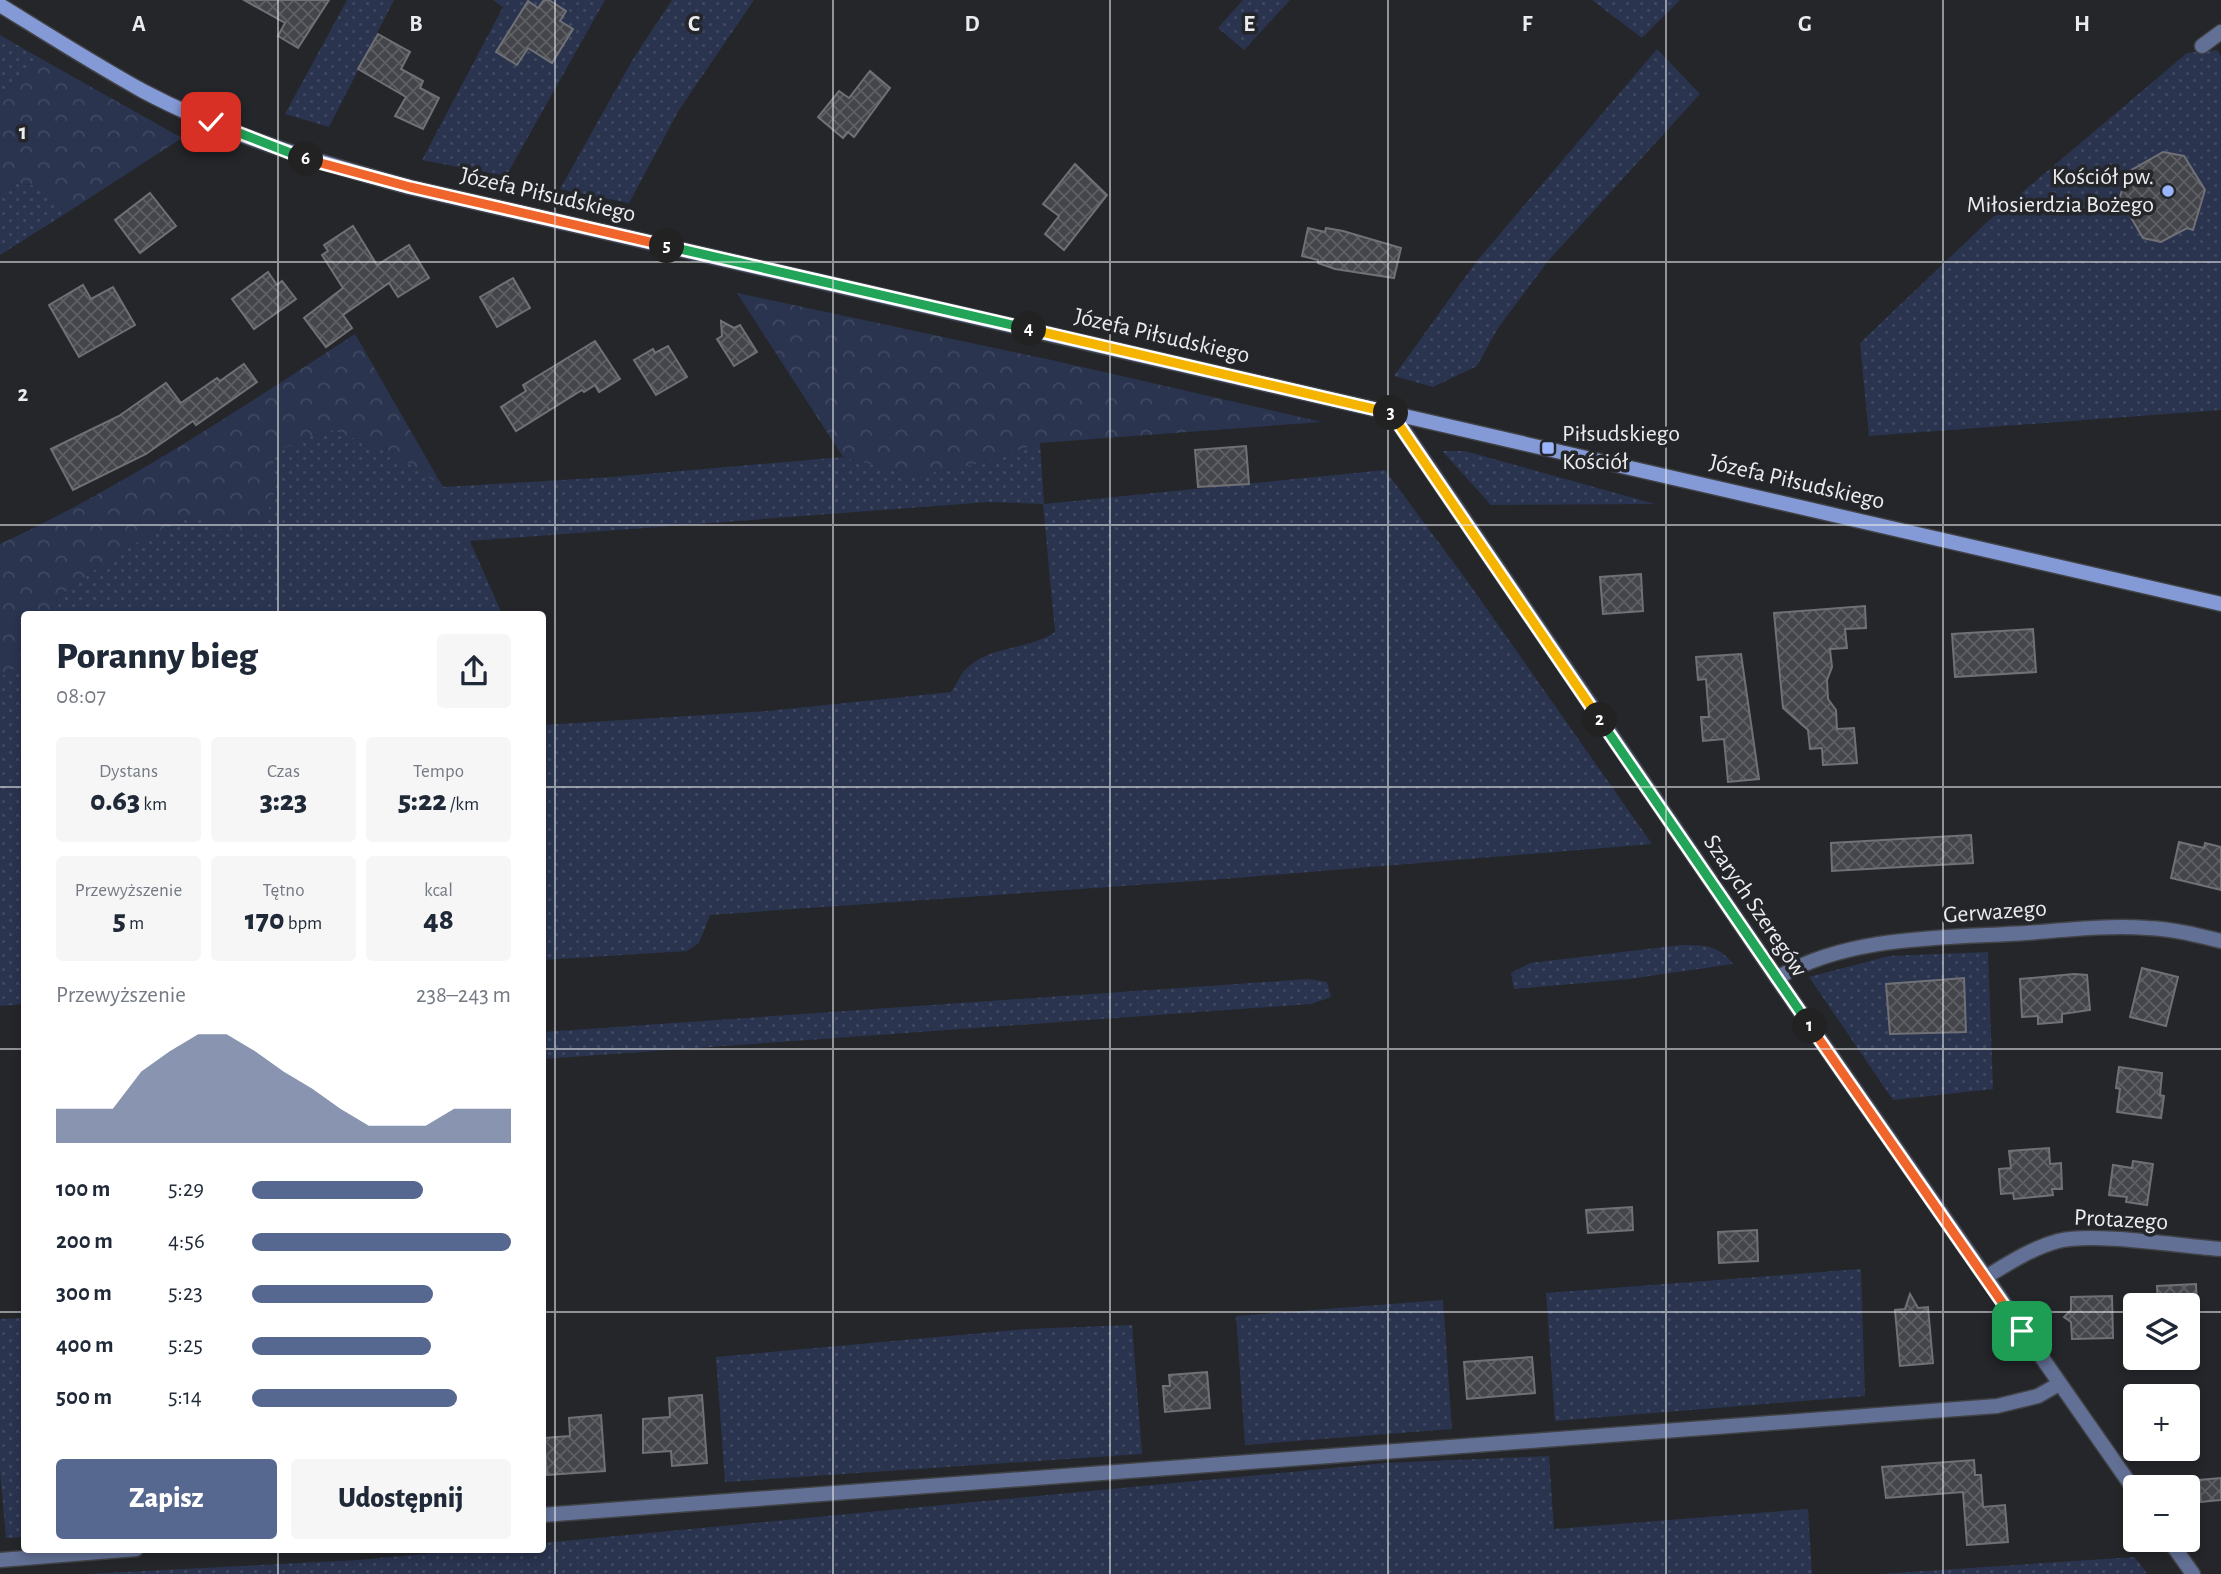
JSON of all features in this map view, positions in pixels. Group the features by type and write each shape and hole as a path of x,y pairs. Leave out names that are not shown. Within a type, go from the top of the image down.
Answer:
{"street":[{"name":"Józefa Piłsudskiego","path":"0,5 144,91 211,122 305,158 410,187 2221,604"},
{"path":"2202,46 2221,32"},
{"name":"Szarych Szeregów","path":"1391,412 1777,978 2124,1475"},
{"name":"Gerwazego","path":"1777,978 1813,959 1877,946 1942,938 2121,927 2176,930 2221,941"},
{"name":"Protazego","path":"1986,1277 2023,1254 2062,1240 2092,1239 2221,1249"},
{"path":"546,1515 1997,1406 2038,1396 2059,1384"},
{"path":"2177,1552 2193,1574"},
{"path":"0,1560 87,1553"}],"green space":[{"path":"347,0 394,0 329,127 285,114"},
{"path":"493,0 605,0 506,176 422,160 503,7"},
{"path":"672,0 754,0 679,110 629,203 560,189 633,59"},
{"path":"1243,0 1290,0 1244,50 1218,28"},
{"path":"1592,0 1680,0 1642,38"},
{"path":"0,35 45,61 0,92"},
{"path":"1657,49 1700,94 1548,261 1498,328 1477,366 1433,387 1394,376 1476,262"},
{"path":"2217,50 2221,56 2221,410 1869,436 1860,343 1987,222 2187,53"},
{"path":"45,61 182,138 68,212 40,186 14,183 0,193 0,92"},
{"path":"14,183 40,186 68,212 0,255 0,193"},
{"path":"737,293 1056,361 1322,422 1040,443 977,464 915,476 843,457"},
{"path":"355,334 443,487 390,451 329,429 272,453 276,486 261,535 220,529 202,512 122,549 56,599 59,611 21,611 21,665 0,677 0,544 93,497 225,418"},
{"path":"329,429 390,451 444,487 612,477 843,457 915,476 977,464 1040,443 1044,504 1385,470 1468,582 1652,844 1223,879 710,915 699,943 687,951 546,960 546,725 768,711 951,692 965,670 987,655 1034,642 1055,632 1043,504 989,502 470,541 501,611 59,611 56,599 122,549 202,512 220,529 276,486 271,453"},
{"path":"1442,451 1465,451 1655,504 1491,505"},
{"path":"21,665 21,1004 0,1006 0,677"},
{"path":"1681,945 1710,947 1722,953 1733,964 1629,979 1514,989 1511,973 1530,963"},
{"path":"1988,952 1993,1089 1893,1100 1809,977 1889,956"},
{"path":"1308,979 1327,982 1331,997 1311,1004 546,1059 546,1032"},
{"path":"1861,1269 1865,1396 1555,1421 1546,1293"},
{"path":"1443,1300 1452,1429 1245,1445 1236,1316"},
{"path":"21,1318 21,1537 6,1538 0,1471 0,1319"},
{"path":"1132,1325 1142,1454 725,1482 716,1357 1027,1329"},
{"path":"1549,1456 1554,1529 1808,1509 1812,1574 87,1574 358,1560 434,1553 546,1553 546,1543 1385,1463"},
{"path":"2135,1557 2147,1574 1880,1574"}],"building":[{"path":"244,0 329,0 298,48 278,36 285,23"},
{"path":"544,0 549,0 566,11 560,21 573,29 552,63 528,48 517,65 496,52 528,1 538,8"},
{"path":"378,34 410,52 401,69 423,81 420,88 439,98 423,129 395,116 406,97 358,69"},
{"path":"870,71 890,88 854,137 848,132 843,138 818,117 839,91 849,98"},
{"path":"2163,152 2184,156 2205,190 2193,230 2187,228 2161,242 2143,238 2129,214 2116,209 2128,172"},
{"path":"1075,164 1107,195 1064,250 1045,234 1059,216 1043,204"},
{"path":"150,193 176,226 140,253 115,220"},
{"path":"353,226 377,265 409,245 429,278 398,297 389,283 343,315 352,328 326,347 304,318 343,288 322,255 328,251 324,245"},
{"path":"1308,228 1325,232 1326,228 1343,231 1401,248 1394,278 1335,269 1318,263 1318,260 1302,256"},
{"path":"268,272 277,285 282,281 296,299 254,329 232,299"},
{"path":"513,278 530,308 497,327 480,297"},
{"path":"83,285 91,299 113,287 135,325 79,357 49,305"},
{"path":"721,321 734,328 740,325 757,352 734,366 717,339 722,336"},
{"path":"595,341 620,379 599,392 595,385 584,392 582,390 516,431 501,407 526,391 523,385"},
{"path":"668,346 687,377 656,395 634,360 653,349 655,353"},
{"path":"244,364 257,382 196,425 193,421 146,454 73,490 51,449 119,416 166,383 181,403 217,378 220,381"},
{"path":"1246,446 1249,484 1198,487 1195,450"},
{"path":"1641,574 1643,611 1603,614 1600,577"},
{"path":"1865,606 1866,628 1845,629 1847,648 1830,649 1832,667 1827,680 1828,699 1836,710 1837,729 1854,728 1857,763 1823,765 1822,748 1810,749 1808,730 1783,708 1774,613"},
{"path":"2033,629 2036,672 1955,677 1952,634"},
{"path":"1741,654 1759,779 1728,782 1724,739 1703,741 1701,717 1709,717 1706,679 1698,680 1696,657"},
{"path":"1971,835 1973,863 1832,871 1831,843"},
{"path":"2179,842 2204,848 2205,843 2221,847 2221,890 2171,878"},
{"path":"2142,968 2178,977 2166,1026 2130,1017"},
{"path":"2087,975 2090,1010 2062,1014 2062,1022 2038,1024 2038,1016 2022,1017 2020,979"},
{"path":"1964,978 1966,1032 1890,1034 1886,984"},
{"path":"2119,1067 2162,1073 2160,1095 2164,1096 2161,1118 2117,1112"},
{"path":"2049,1148 2050,1164 2061,1163 2062,1189 2052,1189 2053,1195 2014,1199 2013,1193 2001,1194 1999,1169 2011,1168 2009,1151"},
{"path":"2133,1161 2153,1164 2147,1205 2126,1202 2127,1197 2109,1195 2113,1165 2132,1168"},
{"path":"1632,1207 1633,1230 1588,1233 1586,1210"},
{"path":"1757,1230 1758,1261 1719,1263 1718,1232"},
{"path":"2196,1284 2196,1293 2157,1293 2157,1286"},
{"path":"1910,1294 1918,1308 1928,1307 1933,1363 1900,1366 1895,1310 1905,1309"},
{"path":"2112,1296 2113,1338 2072,1339 2071,1322 2064,1317 2071,1310 2071,1297"},
{"path":"1532,1357 1535,1393 1467,1399 1464,1362"},
{"path":"1207,1372 1210,1408 1165,1412 1163,1386 1170,1386 1169,1375"},
{"path":"702,1395 707,1463 672,1466 671,1451 643,1453 643,1419 670,1417 669,1398"},
{"path":"601,1415 605,1471 547,1475 546,1438 570,1436 569,1418"},
{"path":"1974,1460 1975,1475 1981,1475 1983,1507 2005,1505 2008,1542 1967,1545 1963,1492 1886,1498 1882,1467"},
{"path":"2221,1478 2221,1500 2201,1502 2200,1480"}],"place":[{"name":"Kościół pw. Miłosierdzia Bożego","path":"2168,191"},
{"name":"Piłsudskiego Kościół","path":"1548,448"}],"route":[{"path":"211,122 305,158 410,187 1391,412 1777,978 2022,1331"}]}
